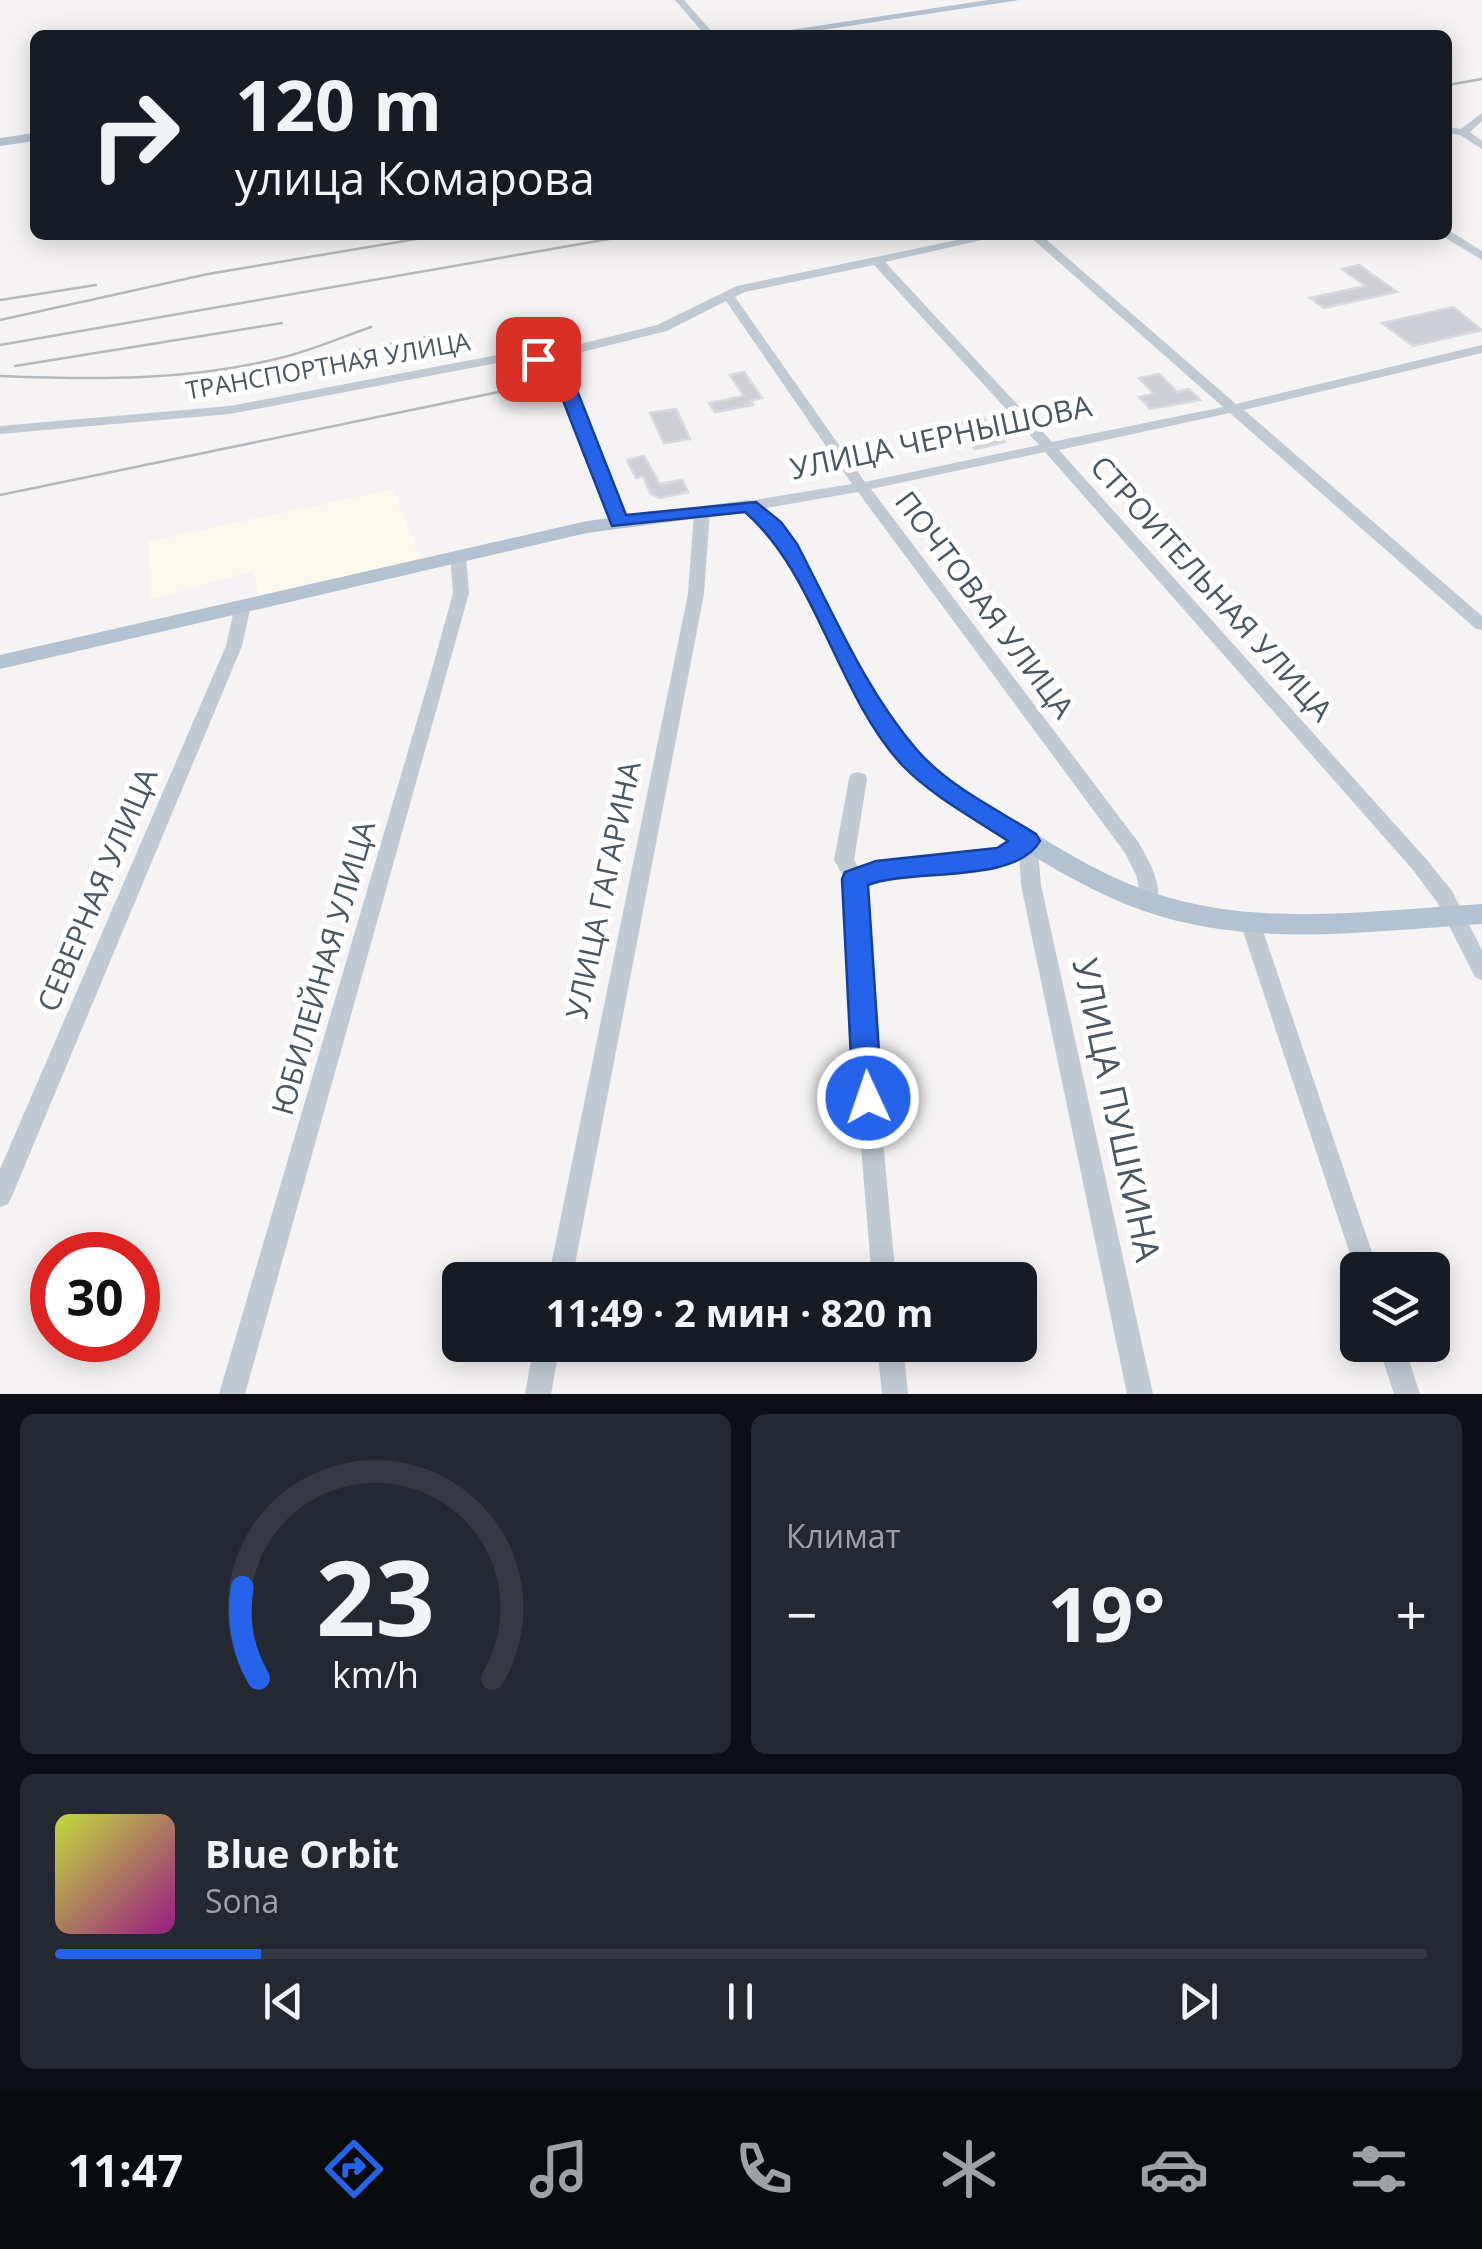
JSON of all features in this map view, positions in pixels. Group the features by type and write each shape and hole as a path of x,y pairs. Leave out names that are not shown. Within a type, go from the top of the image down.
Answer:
{"main road":[{"path":"799,30 1014,0"},
{"path":"0,142 30,138"},
{"path":"749,506 774,526 786,544 868,698 909,757 939,784 1027,841 1149,903 1204,917 1324,923 1482,914"},
{"name":"УЛИЦА ЧЕРНЫШОВА","path":"0,662 619,522 749,506"}],"street":[{"path":"679,0 706,30"},
{"path":"1463,132 1482,116"},
{"path":"1452,131 1463,132 1482,146"},
{"path":"1452,237 1482,256"},
{"name":"ТРАНСПОРТНАЯ УЛИЦА","path":"0,430 230,410 497,359 538,359 651,331 727,294 975,240"},
{"path":"1040,240 1482,625"},
{"name":"СТРОИТЕЛЬНАЯ УЛИЦА","path":"878,261 1420,864 1455,915 1482,971"},
{"name":"ПОЧТОВАЯ УЛИЦА","path":"727,294 862,486 1132,848 1148,877 1149,903"},
{"name":"УЛИЦА ЧЕРНЫШОВА","path":"749,506 862,486 1326,388 1482,348"},
{"path":"538,359 554,366 564,380 619,522"},
{"name":"УЛИЦА ГАГАРИНА","path":"564,1262 696,594 702,511"},
{"name":"ЮБИЛЕЙНАЯ УЛИЦА","path":"232,1394 440,673 461,593 458,556"},
{"name":"СЕВЕРНАЯ УЛИЦА","path":"0,1196 234,646 243,605"},
{"path":"858,779 844,860 854,879 883,1262"},
{"path":"854,879 876,871 1002,857 1027,841"},
{"name":"УЛИЦА ПУШКИНА","path":"1027,841 1028,871 1140,1394"},
{"path":"1250,922 1360,1252"},
{"path":"538,1394 544,1362"},
{"path":"892,1362 895,1394"},
{"path":"1397,1362 1407,1394"}],"shaded area":[{"path":"393,489 421,559 259,595 253,571 150,600 149,541"}],"building":[{"path":"1359,265 1397,292 1324,308 1310,298 1366,286 1342,269"},
{"path":"1453,307 1482,330 1413,346 1382,323"},
{"path":"744,372 762,398 750,401 753,405 715,412 709,403 744,396 730,375"},
{"path":"1159,374 1177,392 1189,389 1200,400 1150,409 1139,397 1154,394 1139,378"},
{"path":"676,409 690,439 664,443 650,413"},
{"path":"984,418 1005,442 975,449 954,424"},
{"path":"644,456 660,484 682,480 688,492 660,498 651,494 643,476 636,478 627,460"}],"railway":[{"path":"1452,84 1482,79"},
{"path":"0,320 208,274 410,240"},
{"path":"0,345 603,240"},
{"path":"0,300 96,285"},
{"path":"15,366 282,323"},
{"path":"0,376 107,378 214,371 295,354 371,327"},
{"path":"316,358 433,336"},
{"path":"0,495 513,389"}],"route":[{"path":"538,359 554,366 564,380 619,522 749,506 774,526 786,544 851,669 909,757 939,784 1027,841 1002,857 876,871 854,879 868,1098"}]}
